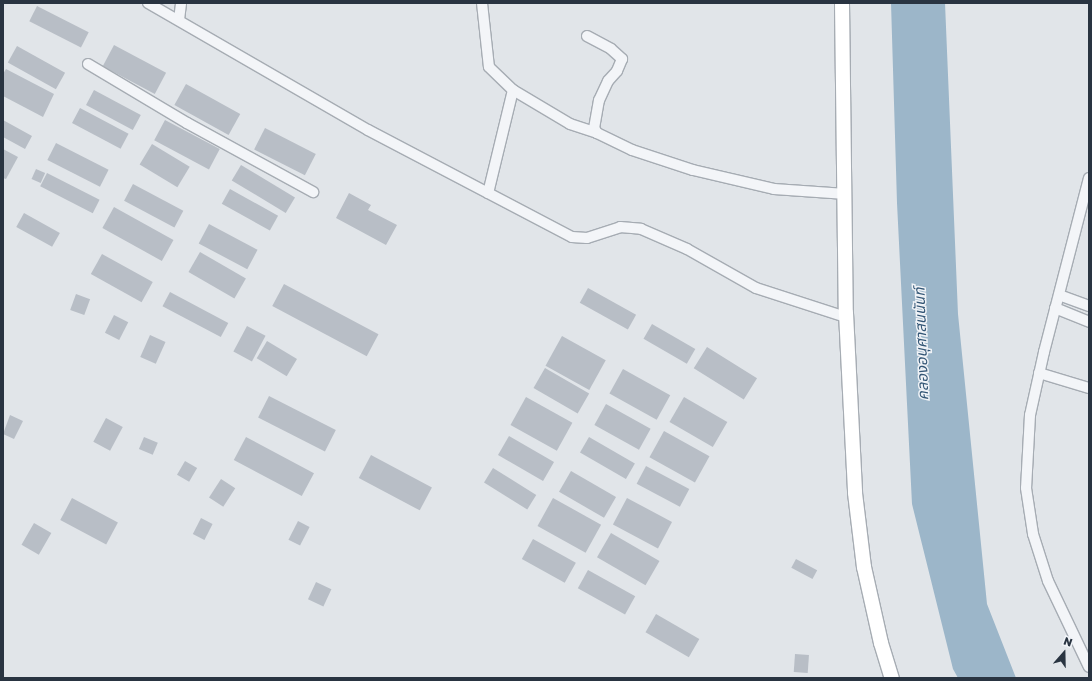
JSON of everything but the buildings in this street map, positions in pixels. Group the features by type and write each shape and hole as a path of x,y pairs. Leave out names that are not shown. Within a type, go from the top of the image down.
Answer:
{"main road":[{"path":"842,3 846,194 846,317 855,493 864,567 881,643 892,678"}],"street":[{"path":"148,3 368,130 572,237 587,238 620,227 641,229 687,250 756,288 846,317"},
{"path":"179,20 180,3"},
{"path":"482,3 489,67 513,90 570,124 597,133 632,150 693,170 774,189 846,194"},
{"path":"587,36 611,49 622,59 617,71 608,81 600,100 594,128 597,133"},
{"path":"88,64 313,192"},
{"path":"488,193 513,90"},
{"path":"1089,178 1039,373 1030,415 1026,455 1026,488 1033,534 1048,581 1071,634 1089,667"},
{"path":"1059,295 1089,306"},
{"path":"1055,308 1089,322"},
{"path":"1039,373 1089,388"}],"water":[{"name":"คลองอนุศาสนนันท์","path":"891,3 945,3 958,314 987,604 1016,678 958,678 953,669 912,504 897,203"}]}
